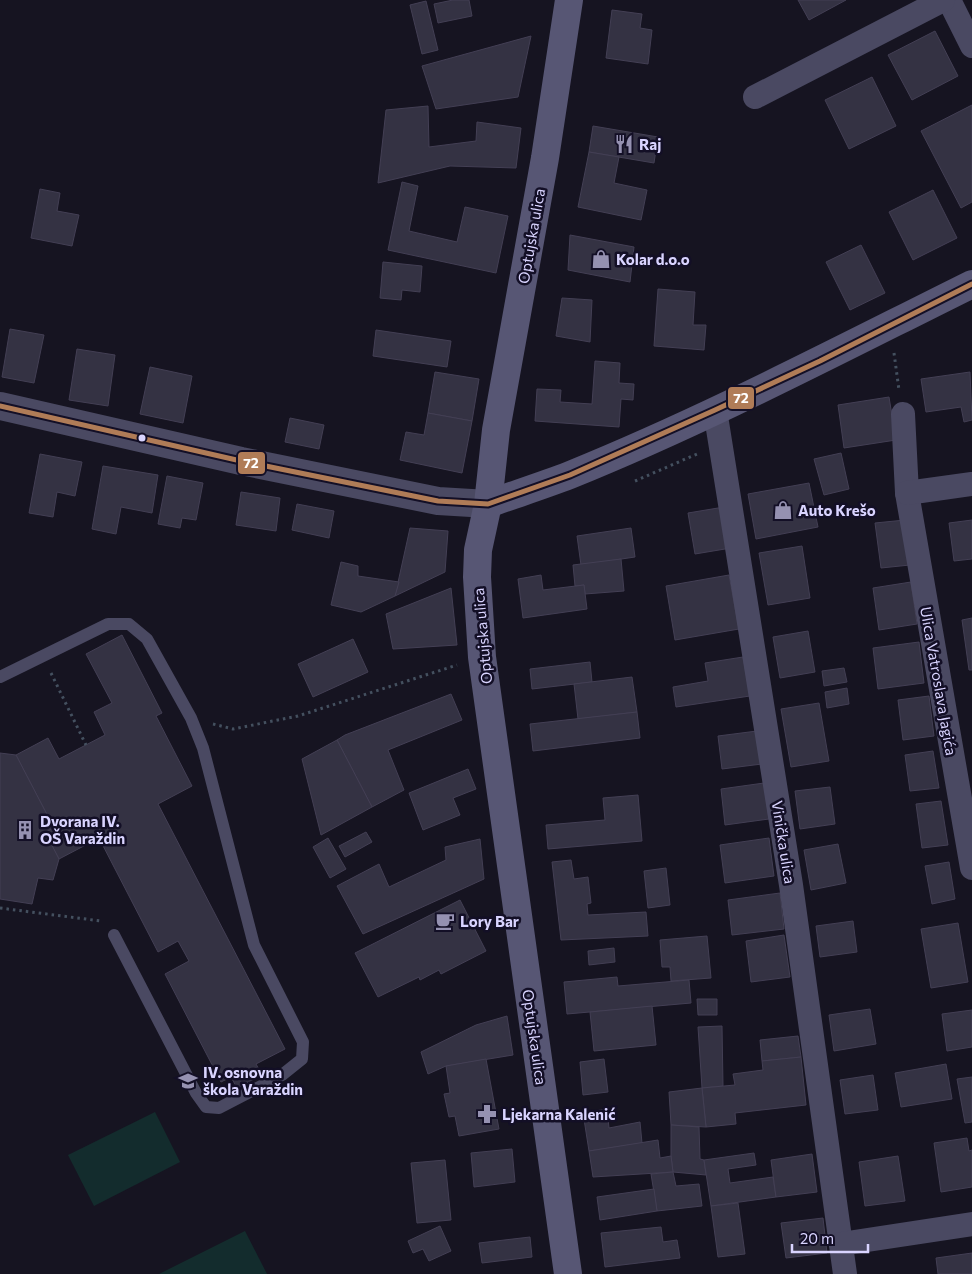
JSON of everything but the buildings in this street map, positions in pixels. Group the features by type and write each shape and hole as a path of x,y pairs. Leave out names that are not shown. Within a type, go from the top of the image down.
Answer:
{"main road":[{"name":"Optujska ulica","path":"568,1274 482,657 477,577 478,550 488,504 496,430 544,167 569,0"},
{"path":"488,504 570,475 716,410 820,361 972,284"}],"street":[{"path":"754,97 943,0"},
{"path":"949,0 972,46"},
{"path":"0,406 241,461 353,484 438,501 488,504"},
{"name":"Vinička ulica","path":"716,410 791,885 845,1274"},
{"name":"Ulica Vatroslava Jagića","path":"903,414 907,493 972,868"},
{"path":"907,493 972,484"},
{"path":"840,1244 972,1224"}],"lane":[{"path":"0,678 108,624 129,624 148,639 191,718 203,748 254,946 303,1042 302,1059 282,1075 219,1108 206,1107 196,1093 114,935"}],"path":[{"path":"894,353 903,414"},
{"path":"635,481 703,451"},
{"path":"43,657 86,745"},
{"path":"191,718 233,729 298,716 482,657"},
{"path":"0,908 100,921 114,935"}],"green space":[{"path":"155,1112 180,1162 94,1206 68,1155"},
{"path":"245,1231 267,1274 159,1274"}],"transit line":[{"name":"72","path":"0,406 241,461 438,501 488,504 570,475 715,410 820,361 972,284"}],"place":[{"name":"Raj","path":"624,144"},
{"name":"Kolar d.o.o","path":"601,259"},
{"name":"Auto Krešo","path":"783,510"},
{"name":"Dvorana IV. OŠ Varaždin","path":"25,830"},
{"name":"Lory Bar","path":"445,921"},
{"name":"IV. osnovna škola Varaždin","path":"188,1081"},
{"name":"Ljekarna Kalenić","path":"487,1114"}]}
